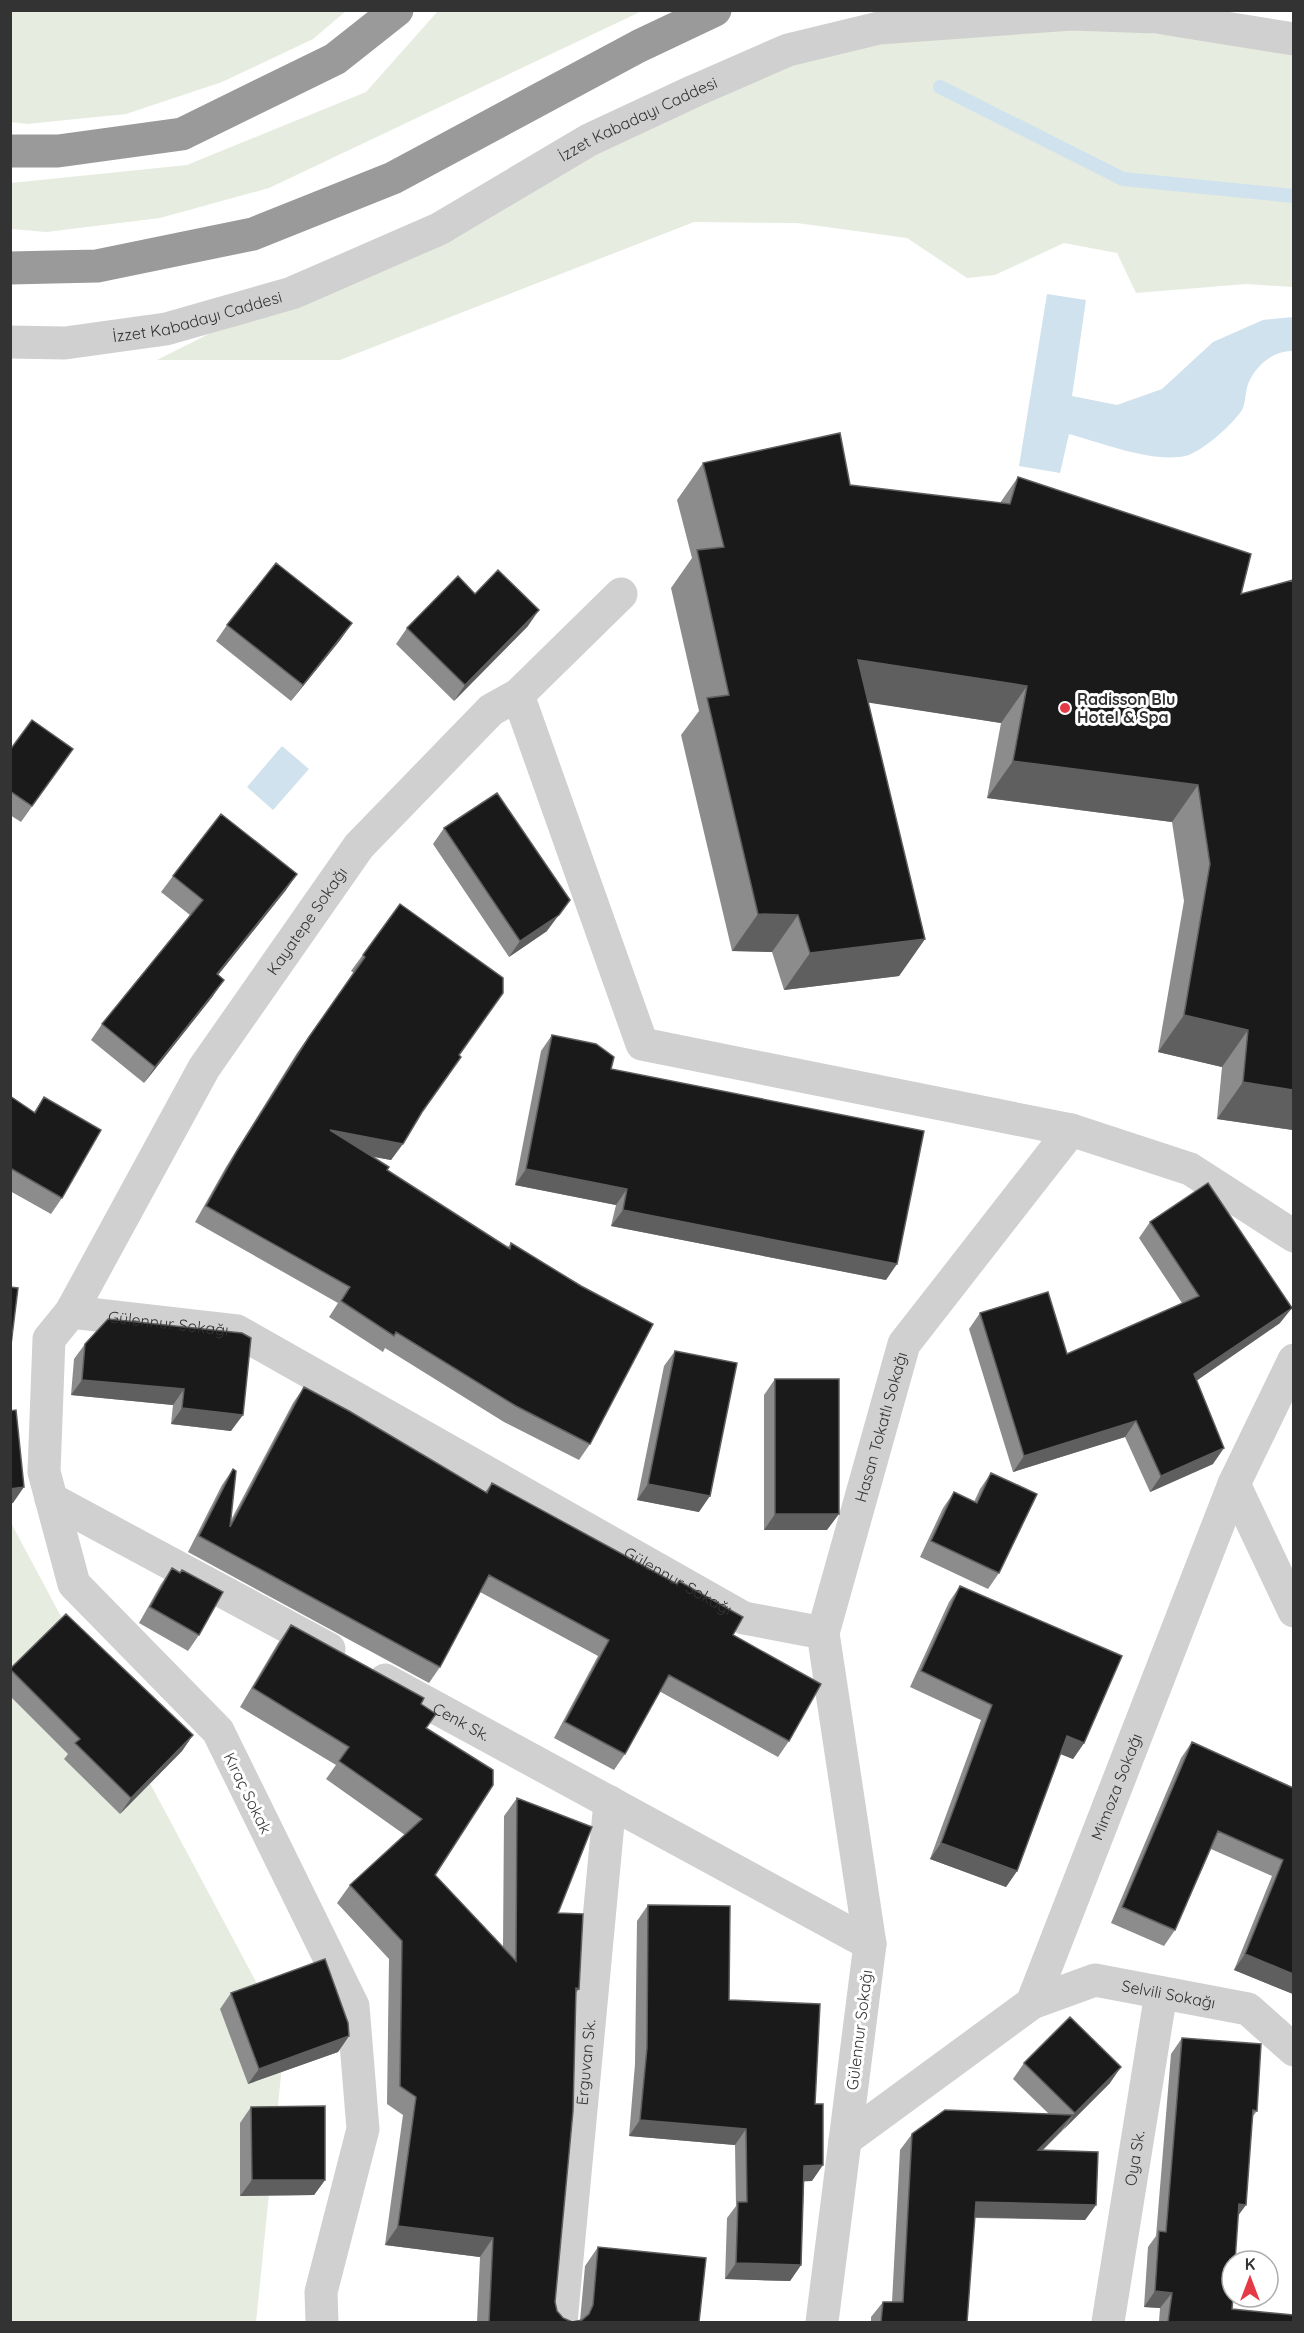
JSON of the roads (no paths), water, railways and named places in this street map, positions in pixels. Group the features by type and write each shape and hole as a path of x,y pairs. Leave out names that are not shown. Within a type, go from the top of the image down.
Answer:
{"highway":[{"path":"10,151 58,151 182,134 335,59 397,10"},
{"path":"10,268 97,266 253,234 393,178 639,46 715,10"}],"street":[{"name":"İzzet Kabadayı Caddesi","path":"10,342 65,343 166,329 292,293 439,229 589,140 694,91 788,50 879,28 1072,14 1156,17 1293,39"},
{"name":"Kayatepe Sokağı","path":"71,1312 204,1068 359,846 492,710 518,695 621,594"},
{"path":"518,695 642,1044 1071,1130 1190,1169 1293,1236"},
{"name":"Hasan Tokatlı Sokağı","path":"823,1633 904,1344 1071,1130"},
{"name":"Kıraç Sokak","path":"71,1312 49,1339 44,1472 74,1584 218,1731 353,2006 363,2129 321,2292 322,2322"},
{"name":"Gülennur Sokağı","path":"71,1312 237,1331 744,1617 823,1633 870,1944 822,2322"},
{"name":"Mimoza Sokağı","path":"1032,2003 1233,1484 1293,1360"},
{"path":"1233,1484 1293,1611"},
{"name":"Cenk Sk.","path":"51,1499 870,1944"},
{"name":"Erguvan Sk.","path":"561,2322 610,1802"},
{"name":"Selvili Sokağı","path":"1032,2003 1095,1980 1248,2008 1293,2050"},
{"name":"Oya Sk.","path":"1108,2322 1161,1993"},
{"path":"845,2140 1032,2003"}],"water":[{"path":"1047,294 1086,300 1072,396 1117,405 1162,389 1213,342 1263,320 1293,317 1293,351 1279,353 1261,365 1251,377 1242,410 1238,416 1216,437 1192,454 1158,457 1112,447 1069,434 1060,473 1019,466"},
{"path":"282,746 309,769 273,810 247,787"}],"waterway":[{"path":"940,87 1123,179 1294,196"}],"place":[{"name":"Radisson Blu Hotel & Spa","path":"1065,708"}]}
